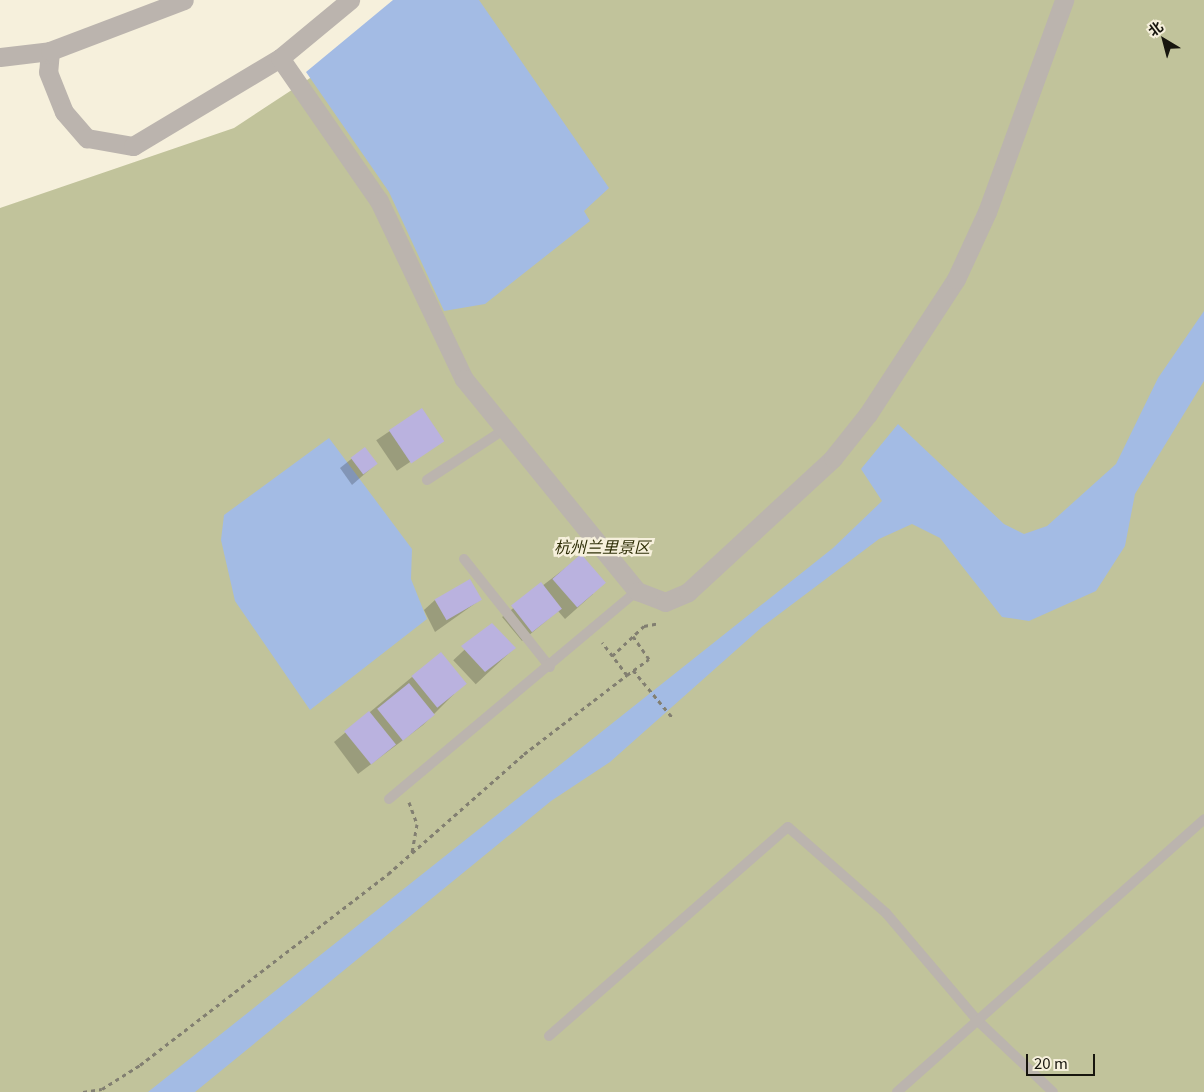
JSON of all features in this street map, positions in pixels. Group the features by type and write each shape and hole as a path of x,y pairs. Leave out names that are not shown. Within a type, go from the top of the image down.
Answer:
{"street":[{"path":"0,57 50,51 184,0"},
{"path":"50,51 48,72 64,112 87,138 133,146 280,58 350,0"},
{"path":"280,58 379,201 464,379 637,591 665,602 688,592 833,458 868,414 956,279 987,212 1064,0"}],"lane":[{"path":"427,480 505,429"},
{"path":"464,559 550,667"},
{"path":"389,799 594,631 637,591"},
{"path":"897,1092 1204,819"},
{"path":"549,1036 788,828 886,913 978,1021 1053,1092"}],"path":[{"path":"612,656 644,626 678,618 675,598"},
{"path":"594,631 627,674"},
{"path":"83,1092 102,1089 140,1065 412,854 524,754 649,659 633,636"},
{"path":"634,670 672,717"},
{"path":"401,788 415,812 412,854"}],"green space":[{"name":"杭州兰里景区","path":"429,0 1204,0 1204,1092 0,1092 0,208 234,128"}],"water":[{"path":"393,0 479,0 609,188 584,211 590,221 485,304 444,311 389,192 306,72"},
{"path":"1204,311 1204,381 1135,494 1125,546 1096,591 1029,621 1002,617 940,538 912,524 879,539 762,627 610,762 551,801 195,1092 148,1092 833,548 882,501 861,469 898,424 1004,524 1024,534 1047,526 1116,464 1158,378"},
{"path":"329,438 412,549 411,579 427,619 310,710 235,601 221,540 224,515"}],"building":[{"path":"422,408 444,441 411,464 389,430"},
{"path":"365,447 378,464 363,475 351,458"},
{"path":"581,554 606,583 577,608 552,579"},
{"path":"470,579 482,600 446,620 434,600"},
{"path":"541,582 562,609 532,632 511,605"},
{"path":"492,623 516,648 485,672 461,646"},
{"path":"441,652 467,684 437,708 411,676"},
{"path":"409,683 435,715 403,741 377,709"},
{"path":"369,711 396,744 371,765 344,731"}]}
